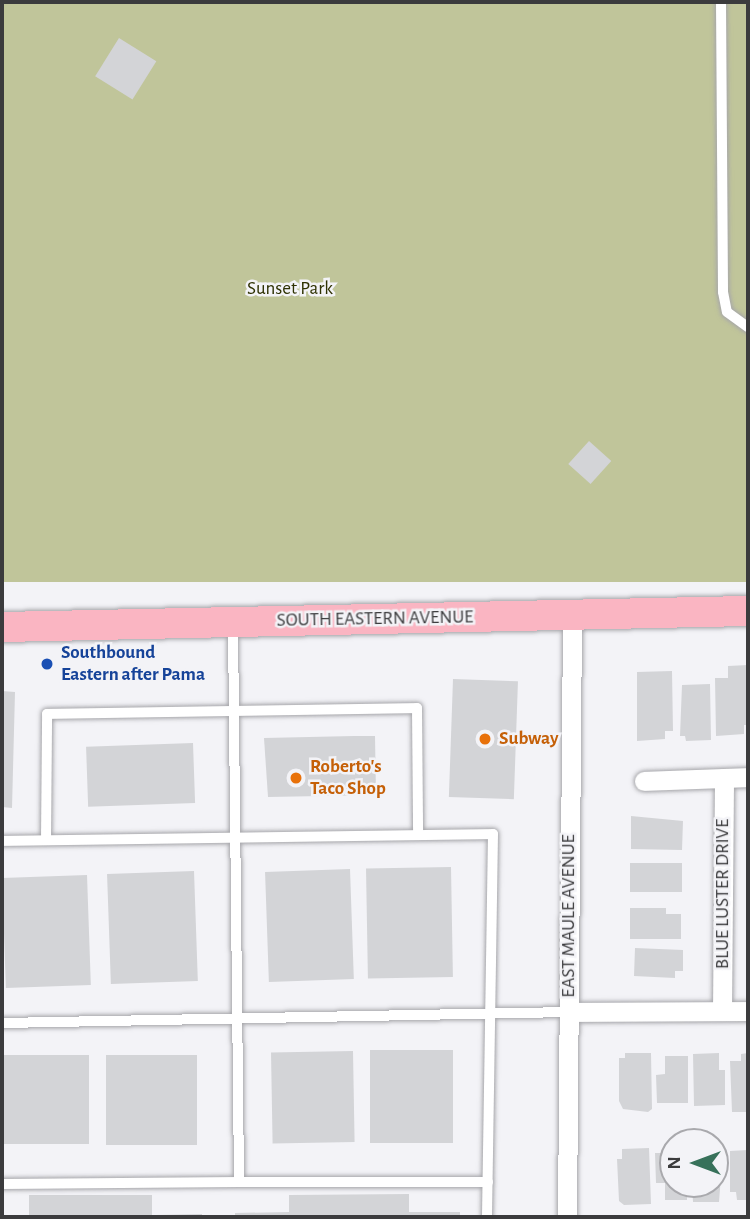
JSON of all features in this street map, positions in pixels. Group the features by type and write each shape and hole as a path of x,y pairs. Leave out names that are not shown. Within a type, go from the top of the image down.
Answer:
{"main road":[{"name":"SOUTH EASTERN AVENUE","path":"2,628 748,611"}],"street":[{"name":"EAST MAULE AVENUE","path":"567,1217 572,615"},
{"path":"644,781 748,777"},
{"name":"BLUE LUSTER DRIVE","path":"722,1011 724,778"},
{"path":"569,1012 748,1011"}],"lane":[{"path":"721,2 723,292 727,312 748,327"},
{"path":"233,622 239,1182"},
{"path":"46,840 47,713 417,708 418,835"},
{"path":"2,841 493,834 487,1217"},
{"path":"2,1023 569,1012"},
{"path":"2,1184 488,1182"}],"green space":[{"name":"Sunset Park","path":"2,2 748,2 748,582 2,582"}],"building":[{"path":"119,38 156,61 132,99 95,76"},
{"path":"589,441 611,461 591,484 568,464"},
{"path":"748,665 748,725 744,725 744,734 716,736 715,678 728,678 728,666"},
{"path":"672,671 673,731 665,731 665,739 637,741 637,672"},
{"name":"Subway","path":"453,679 518,681 514,799 449,797"},
{"path":"710,684 711,740 686,741 685,736 680,736 682,685"},
{"path":"2,691 15,692 12,808 2,807"},
{"path":"375,736 376,795 268,797 264,738"},
{"path":"193,743 195,803 88,807 86,747"},
{"path":"631,816 683,821 682,850 631,849"},
{"path":"630,863 682,863 682,892 630,892"},
{"path":"451,867 453,977 368,978 366,868"},
{"path":"350,869 354,979 269,982 265,872"},
{"path":"194,871 198,981 111,984 107,874"},
{"path":"87,875 91,985 6,988 2,878"},
{"path":"630,908 666,908 666,914 681,914 681,939 630,939"},
{"path":"635,948 683,950 683,971 675,971 675,978 634,976"},
{"path":"370,1050 453,1050 453,1143 370,1143"},
{"path":"353,1051 355,1142 273,1143 271,1052"},
{"path":"625,1053 651,1053 652,1109 648,1112 623,1109 619,1101 619,1058 625,1058"},
{"path":"719,1053 719,1070 725,1070 725,1105 694,1106 693,1054"},
{"path":"748,1053 748,1112 732,1112 730,1061 741,1061 741,1054"},
{"path":"2,1055 89,1055 89,1144 2,1144"},
{"path":"106,1055 197,1055 197,1145 106,1145"},
{"path":"665,1056 688,1056 688,1103 657,1103 656,1075 665,1074"},
{"path":"649,1148 651,1204 624,1205 619,1201 617,1159 622,1159 622,1149"},
{"path":"748,1150 748,1200 737,1200 736,1192 730,1192 730,1151"},
{"path":"655,1153 659,1153 659,1183 656,1183"},
{"path":"409,1194 409,1212 460,1212 460,1217 235,1217 235,1213 289,1212 289,1195"},
{"path":"29,1195 152,1195 152,1217 29,1217"},
{"path":"665,1198 687,1198 687,1200"},
{"path":"693,1198 719,1198 719,1202 693,1202"},
{"path":"202,1214 202,1217 155,1217 155,1215"}],"place":[{"name":"Southbound Eastern after Pama","path":"47,664"},
{"name":"Subway","path":"485,739"},
{"name":"Roberto's Taco Shop","path":"296,778"}]}
